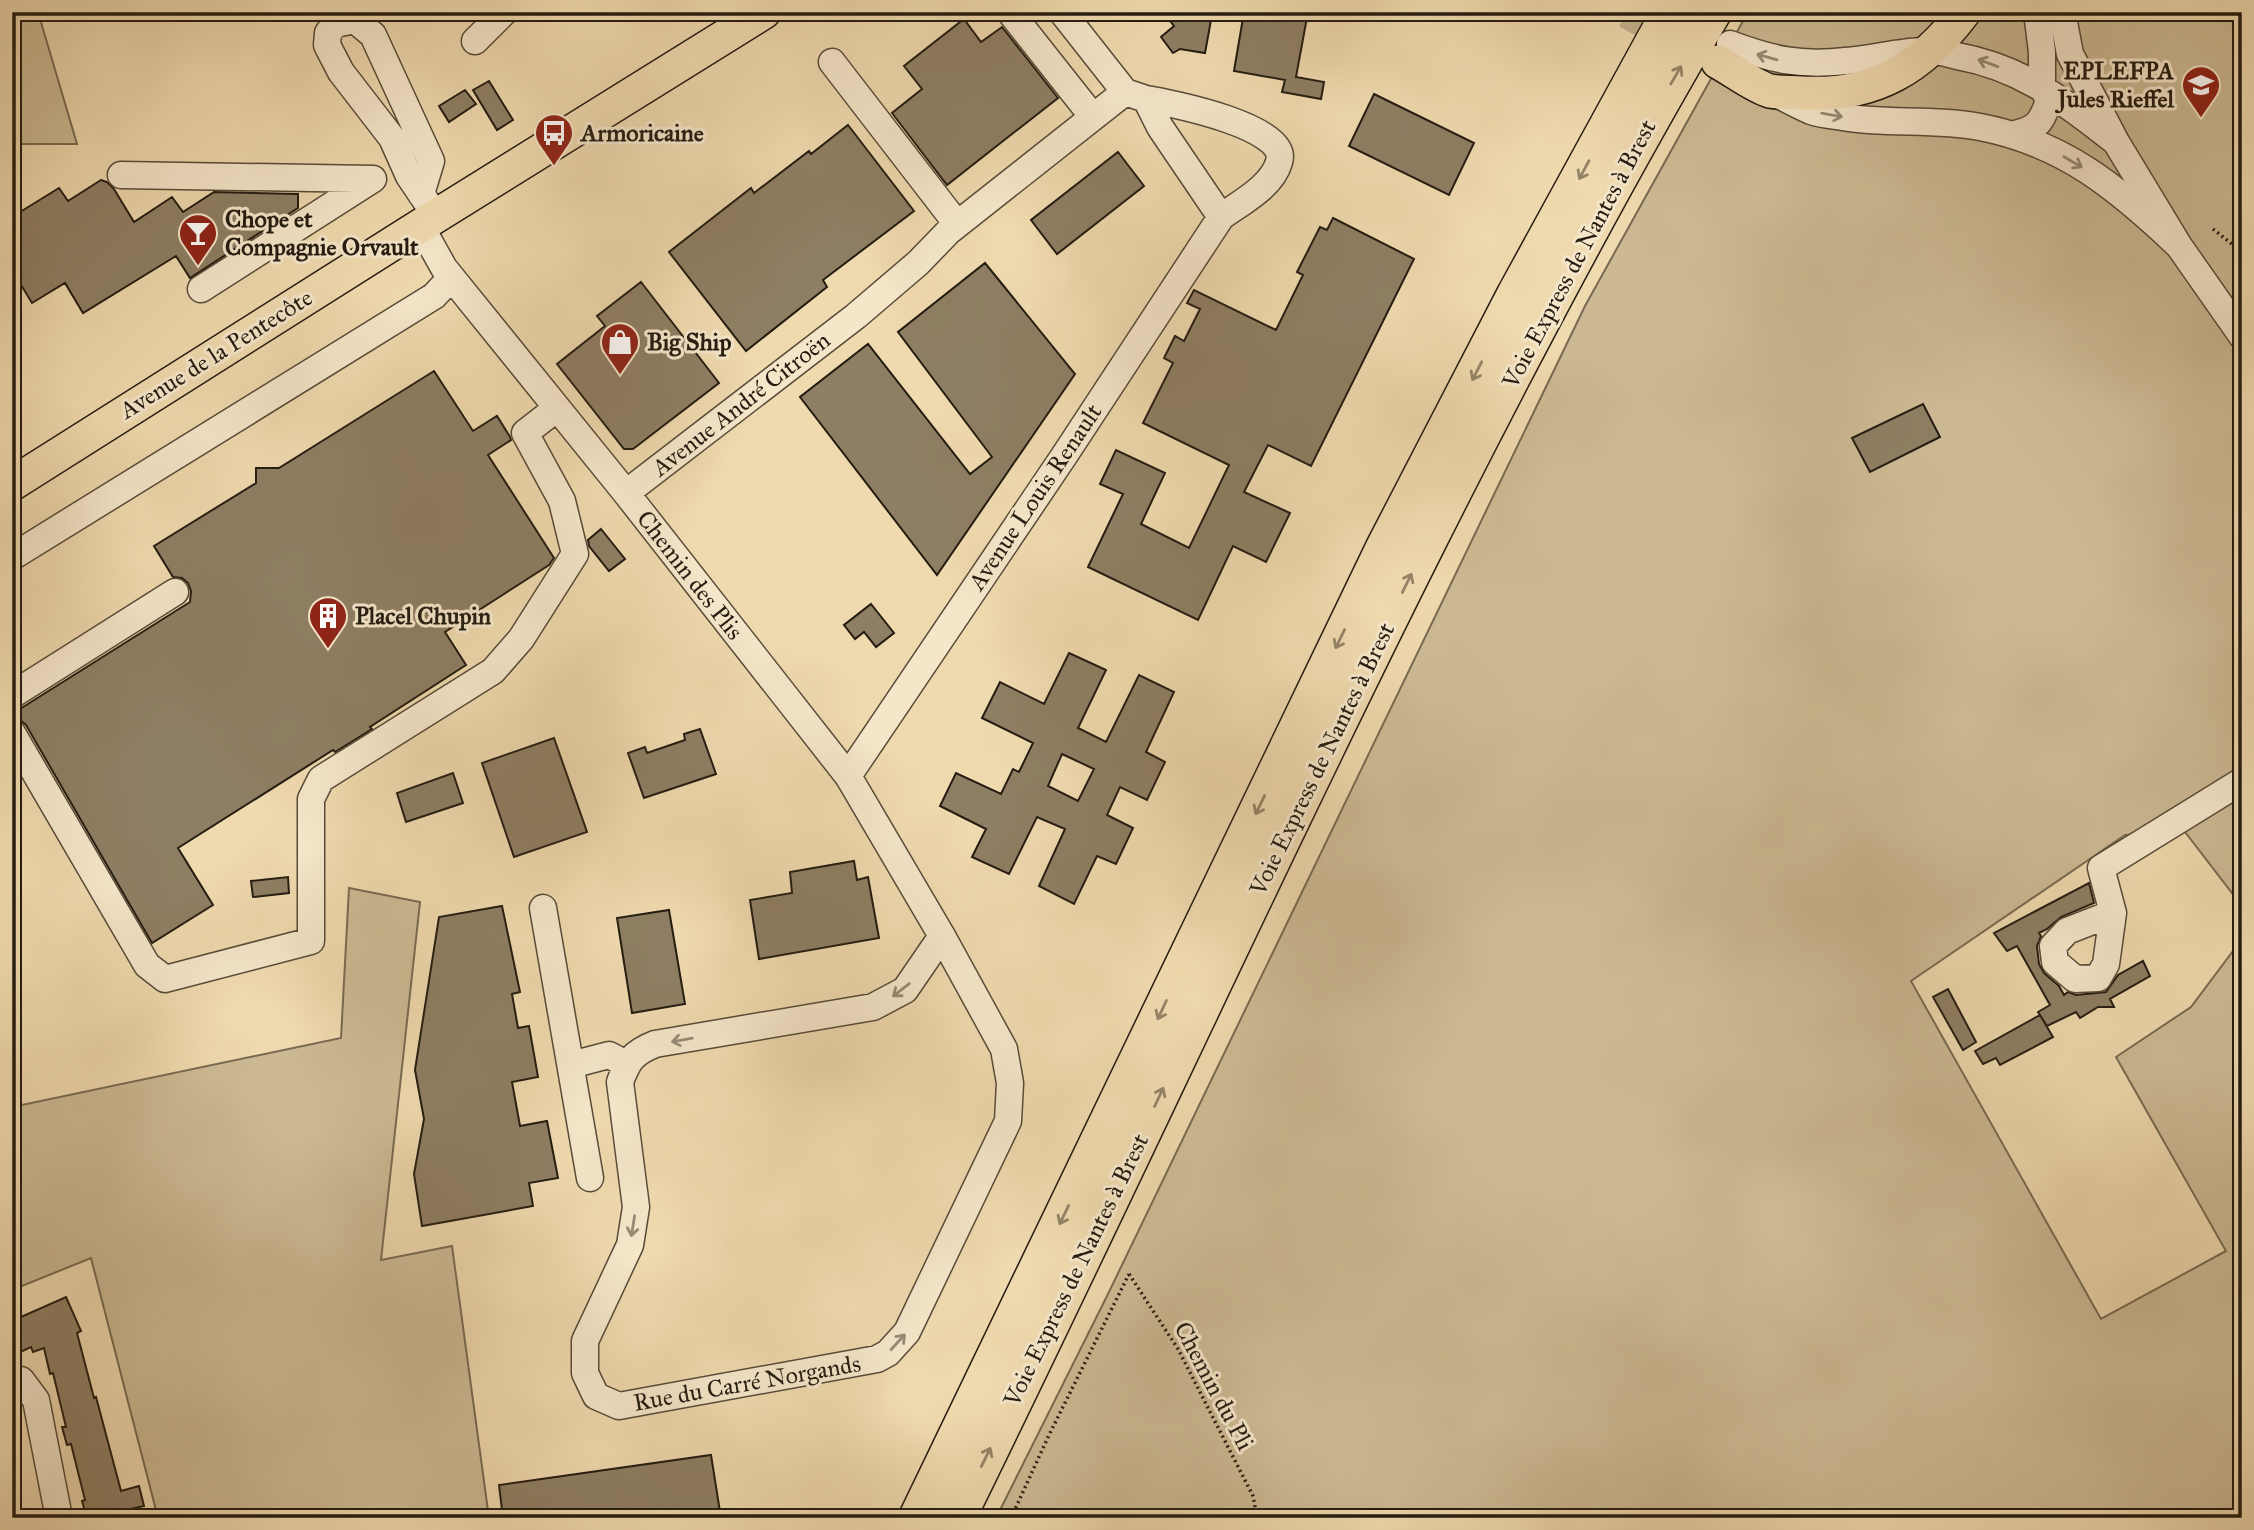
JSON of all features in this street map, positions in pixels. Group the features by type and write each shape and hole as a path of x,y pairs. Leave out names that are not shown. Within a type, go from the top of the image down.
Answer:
{"highway":[{"path":"1616,110 1616,78 1650,12"},
{"name":"Voie Express de Nantes à Brest","path":"918,1518 1385,548 1516,295 1671,12"},
{"name":"Voie Express de Nantes à Brest","path":"956,1518 1267,870 1462,472 1610,194 1720,39"}],"main road":[{"path":"733,32 764,12"},
{"path":"733,32 771,12"},
{"path":"1720,39 1769,90 1824,94 1853,91 1881,83 1931,51 1964,12"},
{"name":"Avenue de la Pentecôte","path":"12,484 421,203 733,32"}],"street":[{"path":"475,41 504,12"},
{"path":"1010,12 1093,117"},
{"path":"1062,12 1136,95 1221,217"},
{"path":"2011,135 2030,131 2043,118 2049,100 2042,87 2042,52 2037,12"},
{"path":"2062,12 2070,54 2116,142 2179,246 2242,335"},
{"name":"Chemin des Plis","path":"421,203 431,161 373,35 355,20 335,24 328,33 327,45 341,72 393,138 452,278 626,493 848,776 942,936"},
{"path":"1720,39 1764,57 1790,63 1847,61 1931,51 1981,60 2022,76 2053,93 2116,142"},
{"path":"832,62 957,225"},
{"path":"1769,90 1812,112 1861,121 1979,127 2032,140 2075,162 2107,183 2179,246"},
{"name":"Avenue André Citroën","path":"626,493 856,316 918,263 957,225 1093,117 1136,95"},
{"name":"Avenue Louis Renault","path":"848,776 1221,217 1259,190 1273,175 1280,162 1280,152 1274,142 1235,122 1190,107 1136,95"},
{"path":"121,175 372,179 421,203"},
{"path":"201,289 372,179"},
{"path":"12,557 434,296 452,278"},
{"path":"12,733 146,965 165,979 311,941 311,799 321,779 493,671 521,639 575,554 562,501 525,433 557,408"},
{"path":"12,695 175,592"},
{"path":"2113,913 2101,868 2242,781"},
{"path":"543,908 590,1178"},
{"path":"571,1065 609,1055 626,1064 639,1051 655,1044 873,1007 905,990 942,936"},
{"name":"Rue du Carré Norgands","path":"626,1064 620,1082 636,1207 630,1245 586,1341 585,1373 596,1396 619,1406 877,1359 888,1353 907,1332 1008,1121 1010,1083 1004,1049 942,936"},
{"path":"12,1384 21,1380 36,1399 59,1518"}],"path":[{"path":"2213,229 2242,252"},
{"name":"Chemin du Pli","path":"1011,1518 1129,1274 1178,1349 1253,1496 1256,1512 1261,1518"}],"shaded area":[{"path":"12,12 38,12 77,144 12,144"},
{"path":"1748,12 2242,12 2242,357 2234,366 2242,378 2242,906 2185,832 2125,835 1911,981 2101,1319 2226,1251 2116,1057 2191,1007 2242,939 2242,1518 996,1518 1107,1296 1585,306"},
{"path":"349,888 420,902 381,1260 452,1246 489,1518 158,1518 91,1258 12,1290 12,1107 341,1038"}],"building":[{"path":"1163,12 1205,12 1211,20 1205,53 1180,49 1173,53 1161,37 1174,26"},
{"path":"1244,12 1308,12 1296,77 1324,82 1321,99 1282,92 1285,80 1234,71"},
{"path":"964,19 981,42 1002,27 1058,98 947,185 892,113 922,89 904,66"},
{"path":"489,81 513,120 497,130 473,90"},
{"path":"465,90 476,104 449,122 439,106"},
{"path":"1374,94 1474,143 1449,195 1349,146"},
{"path":"848,125 914,211 823,280 827,287 746,351 669,252 751,188 754,193"},
{"path":"1118,152 1144,186 1057,254 1031,220"},
{"path":"101,180 114,189 134,222 172,197 183,212 214,192 298,194 298,208 190,278 176,256 83,313 65,283 32,303 12,270 12,217 59,188 68,201"},
{"path":"1333,218 1414,259 1311,466 1268,445 1244,492 1290,513 1266,562 1233,546 1198,620 1088,567 1123,494 1100,484 1116,450 1165,473 1141,524 1189,548 1229,465 1143,423 1173,363 1164,358 1175,336 1184,341 1200,309 1187,303 1194,290 1276,330 1303,275 1297,272 1320,227 1327,230"},
{"path":"985,263 1075,374 937,575 800,397 868,344 970,474 992,457 898,332"},
{"path":"641,282 719,383 633,449 624,449 557,364 605,326 597,316"},
{"name":"Placel Chupin","path":"434,371 473,431 497,416 511,440 488,455 554,558 549,565 445,632 466,665 370,727 372,729 335,752 333,750 178,848 213,905 152,943 26,725 12,717 12,714 190,602 191,591 188,583 182,578 173,577 154,546 256,483 256,468 279,468"},
{"path":"1923,404 1940,437 1870,472 1852,438"},
{"path":"601,529 625,559 609,571 589,546 588,540"},
{"path":"871,604 894,633 876,647 864,632 855,639 844,625"},
{"path":"1069,653 1106,670 1078,728 1106,742 1139,675 1174,692 1146,752 1165,762 1147,800 1120,787 1107,815 1133,828 1116,864 1097,856 1074,904 1039,886 1065,829 1037,817 1009,874 972,857 986,829 940,806 956,773 1001,794 1013,769 1019,772 1033,743 982,718 1000,682 1044,704","holes":["1062,754 1094,769 1078,801 1048,786"]},
{"path":"700,729 716,774 644,798 628,753 645,747 647,753 685,740 684,734"},
{"path":"554,738 587,832 514,857 482,763"},
{"path":"453,773 463,803 406,822 397,793"},
{"path":"854,861 857,880 868,877 879,938 759,959 750,900 792,893 790,872"},
{"path":"288,877 289,893 253,897 251,881"},
{"path":"2089,883 2094,903 2061,917 2039,933 2039,964 2044,973 2059,986 2064,995 2068,992 2076,995 2106,992 2118,975 2143,961 2150,976 2110,999 2114,1007 2098,1007 2080,1018 2076,1012 2047,1026 2038,1012 2050,1005 2017,946 2007,951 1994,933"},
{"path":"502,906 520,992 512,994 518,1028 529,1026 538,1077 512,1082 520,1126 547,1121 558,1178 529,1183 533,1206 422,1226 414,1174 424,1119 415,1070 439,917"},
{"path":"669,910 685,1004 632,1013 617,918"},
{"path":"1948,989 1976,1042 1963,1050 1933,997"},
{"path":"2040,1015 2053,1037 2000,1065 1996,1058 1983,1064 1975,1051"},
{"path":"66,1297 81,1331 77,1333 121,1491 139,1486 144,1506 126,1510 127,1515 117,1518 87,1518 71,1444 67,1445 62,1427 66,1427 44,1348 33,1352 31,1347 16,1354 12,1345 12,1321"},
{"path":"711,1455 721,1518 503,1518 499,1485"}],"tunnel":[{"path":"1627,12 1684,43"}],"place":[{"name":"EPLEFPA Jules Rieffel","path":"2201,119"},
{"name":"Armoricaine","path":"554,167"},
{"name":"Chope et Compagnie Orvault","path":"198,267"},
{"name":"Big Ship","path":"620,376"},
{"name":"Placel Chupin","path":"328,650"}]}
